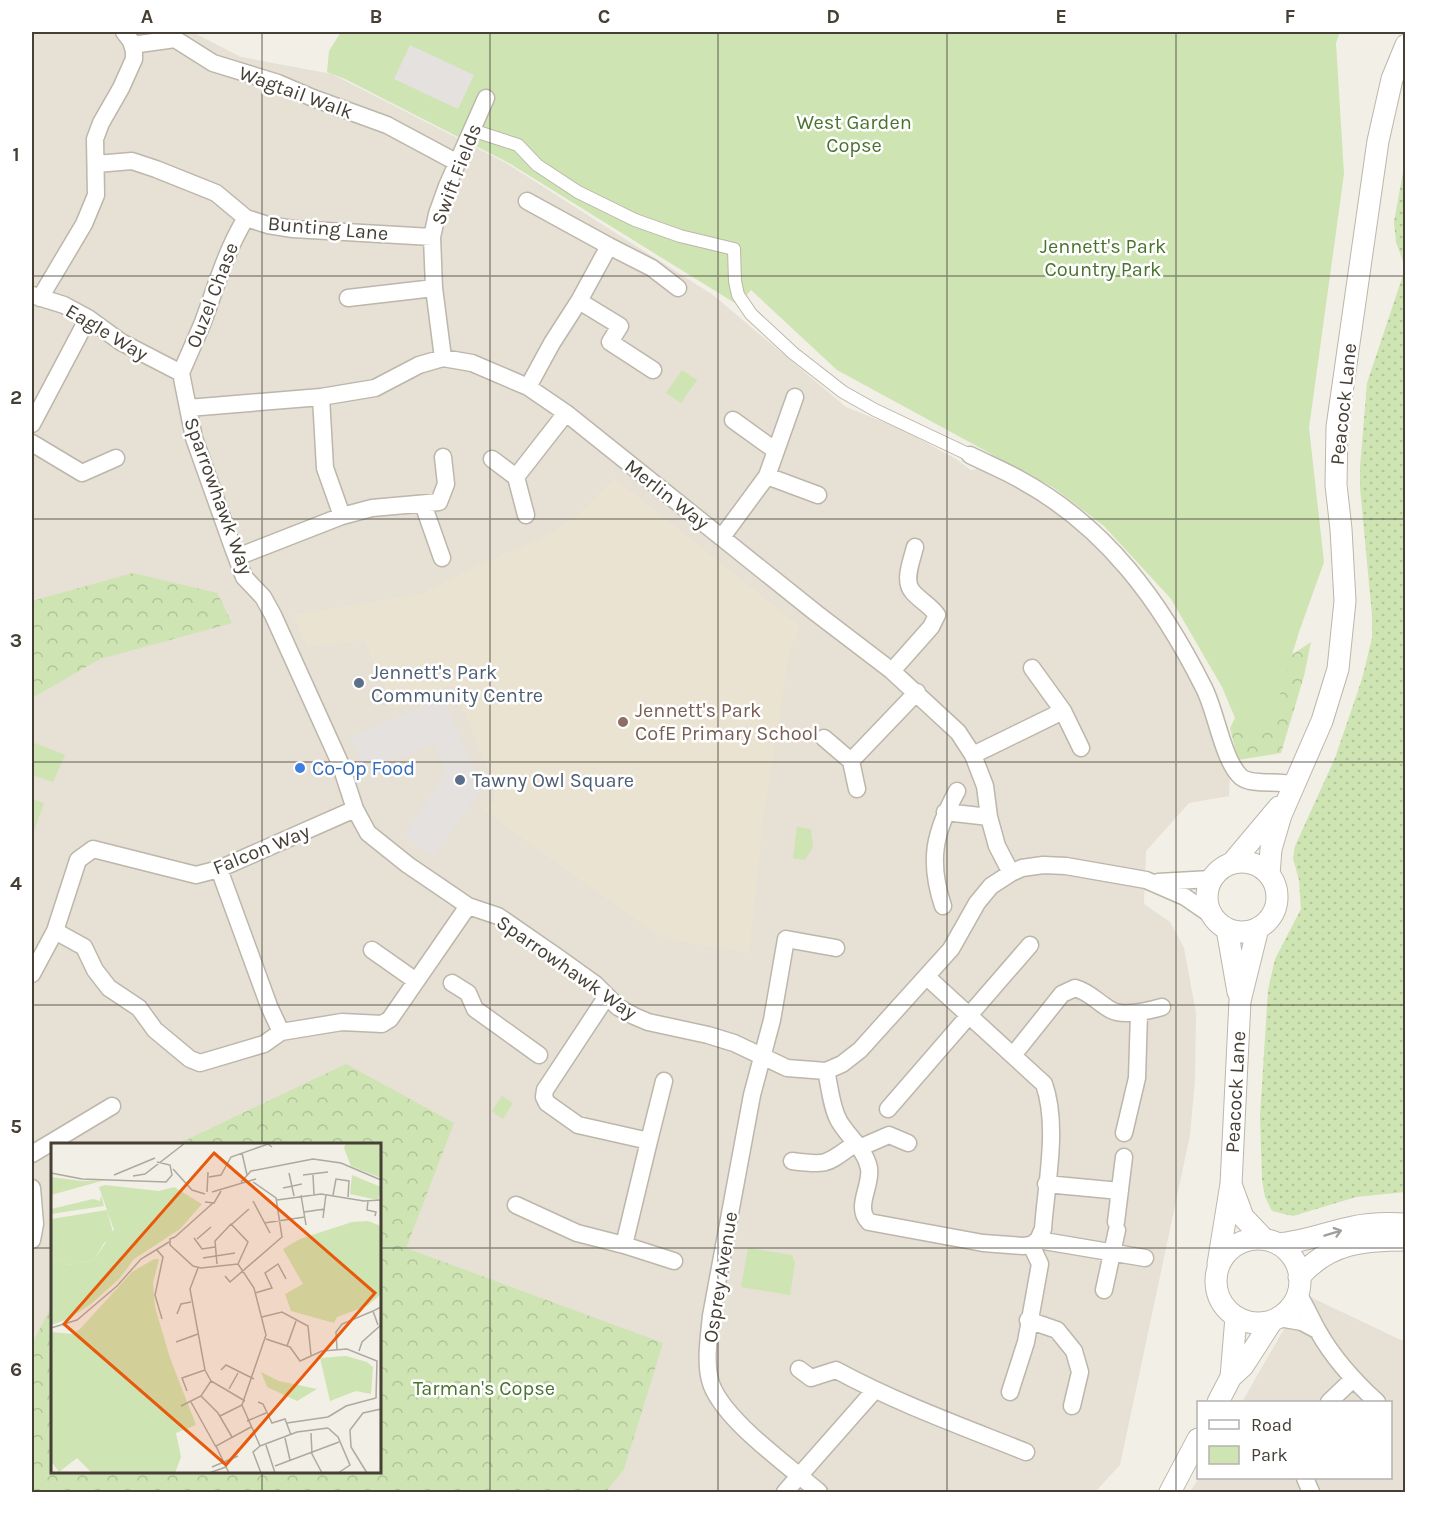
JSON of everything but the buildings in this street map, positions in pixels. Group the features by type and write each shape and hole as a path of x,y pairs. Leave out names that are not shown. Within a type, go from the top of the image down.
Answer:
{"street":[{"name":"Wagtail Walk","path":"128,38 174,39 213,63 278,83 387,125 456,162"},
{"path":"36,297 84,224 96,195 95,139 131,65 134,51 128,38"},
{"name":"Peacock Lane","path":"1269,875 1271,849 1292,790 1322,722 1338,669 1345,601 1336,485 1337,427 1378,141 1392,79 1406,45"},
{"name":"Swift Fields","path":"443,358 432,237 437,213 456,162 486,98"},
{"path":"478,132 518,145 537,165 578,192 634,220 680,237 734,249 738,295 751,314 793,353 843,392 874,410 1020,479 1077,518 1109,546 1164,616 1208,696 1229,757 1239,774 1248,781 1286,782 1292,790"},
{"name":"Bunting Lane","path":"96,164 132,160 216,193 246,218 293,229 432,237"},
{"path":"527,201 606,252 652,268 678,288"},
{"name":"Ouzel Chase","path":"180,373 203,321 233,242 246,218"},
{"path":"528,387 606,252"},
{"path":"348,298 435,288"},
{"name":"Eagle Way","path":"36,297 64,305 88,318 121,342 180,373"},
{"path":"579,301 620,326 610,342 653,370"},
{"path":"32,424 88,318"},
{"name":"Merlin Way","path":"188,408 321,397 375,388 419,365 443,358 472,363 528,387 566,413 892,671 957,732 973,755 985,786 989,817 997,846 1011,873"},
{"name":"Sparrowhawk Way","path":"180,373 194,438 244,577 262,597 273,615 339,764 355,809 368,833 408,865 468,906 498,916 595,984 618,1007 648,1022 708,1035 764,1056 787,1068 826,1071"},
{"path":"321,397 325,468 342,516"},
{"path":"722,537 767,476 795,397"},
{"path":"516,477 566,413"},
{"path":"733,420 776,451"},
{"path":"32,442 81,473 116,458"},
{"path":"237,557 342,516 372,508 439,502 446,484 443,457"},
{"path":"492,459 516,477 526,515"},
{"path":"767,476 818,495"},
{"path":"423,504 442,558"},
{"path":"892,671 932,627 936,615 929,604 912,590 908,583 915,548"},
{"path":"1032,668 1063,711 1081,748"},
{"path":"851,761 917,692"},
{"path":"973,755 1063,711"},
{"path":"824,738 851,761 857,789"},
{"name":"Peacock Lane","path":"1232,863 1292,790"},
{"path":"943,906 935,882 934,851 945,812 957,791"},
{"name":"Falcon Way","path":"32,974 55,931 78,860 93,849 196,875 219,869 355,809"},
{"path":"945,812 989,817"},
{"path":"1154,882 1185,897 1227,929 1238,932 1258,928 1273,913 1276,893 1269,875 1262,868 1252,864 1232,863 1217,872 1211,879 1206,897 1211,915"},
{"path":"1144,1258 1034,1243 1023,1246 983,1243 869,1222 863,1216 862,1210 869,1174 865,1155 844,1128 836,1113 826,1071 842,1064 860,1050 951,949 977,903 991,886 1011,873 1022,868 1043,865 1066,866 1154,882 1211,879"},
{"path":"219,869 269,1006 281,1032"},
{"path":"55,931 84,947 95,969 109,988 139,1008 155,1030 190,1059 200,1063 264,1044 281,1032 342,1022 382,1023 390,1019 468,906"},
{"name":"Peacock Lane","path":"1218,1264 1231,1184 1240,1001 1258,928"},
{"name":"Peacock Lane","path":"1227,929 1240,1001"},
{"name":"Osprey Avenue","path":"819,1492 736,1421 716,1398 708,1372 711,1316 752,1095 772,1020 786,939 836,948"},
{"path":"888,1109 1030,945"},
{"path":"372,950 416,981"},
{"path":"927,977 1014,1054 1044,1084 1050,1101 1052,1124 1043,1229 1034,1243 1040,1264 1028,1320 1026,1342 1010,1392"},
{"path":"452,982 468,993 475,1009 549,1062"},
{"path":"1014,1054 1062,994 1075,988 1085,991 1112,1011 1139,1013 1162,1007"},
{"path":"607,996 549,1062 544,1097 547,1103 578,1125 649,1142"},
{"path":"1124,1133 1137,1078 1139,1013"},
{"path":"624,1245 664,1081"},
{"path":"32,1154 112,1106"},
{"path":"792,1161 819,1165 827,1163 858,1145 889,1135 908,1143"},
{"path":"1104,1290 1117,1226 1124,1157"},
{"name":"Peacock Lane","path":"1231,1184 1243,1216 1271,1242"},
{"path":"1046,1185 1120,1191"},
{"path":"32,1188 35,1224 32,1240"},
{"path":"516,1205 577,1233 674,1261"},
{"path":"1271,1242 1310,1239 1354,1226 1406,1224"},
{"path":"1317,1330 1302,1322 1275,1319 1255,1323 1236,1317 1227,1309 1218,1295 1215,1281 1218,1264 1227,1252 1239,1242 1255,1238 1271,1242 1290,1254 1296,1266 1299,1285 1317,1330 1352,1380 1376,1401"},
{"path":"1219,1401 1231,1377 1243,1366 1275,1319 1290,1309 1299,1285 1314,1261 1336,1249 1360,1243 1406,1240"},
{"path":"1231,1377 1236,1317"},
{"path":"1028,1320 1057,1329 1074,1351 1080,1372 1072,1406"},
{"path":"799,1370 811,1378 836,1370 874,1391 931,1416 1026,1452"},
{"path":"1330,1401 1352,1380"},
{"path":"785,1492 874,1391"},
{"path":"1170,1492 1197,1441"}],"shaded area":[{"path":"32,32 192,32 241,57 332,74 506,163 713,295 846,407 901,429 956,459 971,470 978,469 1026,486 1075,521 1137,582 1203,701 1230,771 1229,796 1189,803 1146,851 1144,904 1170,922 1184,948 1196,1013 1195,1080 1190,1135 1120,1465 1095,1492 32,1492"},
{"path":"410,45 474,75 458,109 394,79"},
{"name":"Jennett's Park CofE Primary School","path":"614,478 800,626 790,650 765,805 749,953 662,938 483,810 494,799 496,789 453,685 395,708 364,640 307,647 293,615 421,594 553,532 584,510"},
{"name":"Tawny Owl Square","path":"443,698 483,788 433,857 404,836 446,771 434,744 366,772 350,737"},
{"path":"1304,1294 1405,1342 1405,1492 1190,1492 1198,1479 1392,1479 1392,1401 1243,1401"}],"green space":[{"name":"Jennett's Park Country Park","path":"341,32 1340,32 1336,43 1344,174 1309,428 1324,562 1299,632 1271,724 1246,744 1222,687 1171,599 1104,526 1054,488 837,370 751,290 738,305 507,162 327,72 329,51"},
{"path":"1405,161 1405,267 1396,242 1394,222"},
{"path":"1405,269 1405,1192 1356,1197 1293,1216 1272,1211 1265,1197 1262,1180 1260,1116 1268,990 1275,959 1301,909 1299,880 1293,858 1295,846 1335,758 1362,679 1372,638 1372,615 1360,488 1367,383"},
{"path":"682,370 697,380 681,403 666,393"},
{"path":"133,573 217,593 232,623 100,659 32,698 32,601"},
{"path":"1311,642 1304,676 1281,753 1238,760 1230,728 1250,688 1272,668"},
{"path":"32,742 65,755 53,782 32,775"},
{"path":"32,799 44,803 32,837"},
{"path":"797,827 811,829 813,847 805,860 793,858"},
{"name":"Tarman's Copse","path":"346,1064 454,1123 406,1248 663,1343 624,1469 606,1492 32,1492 32,1344 51,1307 51,1473 381,1473 381,1143 180,1143"},
{"path":"502,1096 513,1103 503,1119 492,1111"},
{"path":"748,1248 792,1255 795,1263 790,1295 741,1287"}],"place":[{"name":"Jennett's Park Community Centre","path":"359,683"},
{"name":"Jennett's Park CofE Primary School","path":"623,722"},
{"name":"Co-Op Food","path":"300,768"},
{"name":"Tawny Owl Square","path":"460,780"}],"park label":[{"name":"West Garden Copse","path":"854,134"}]}
